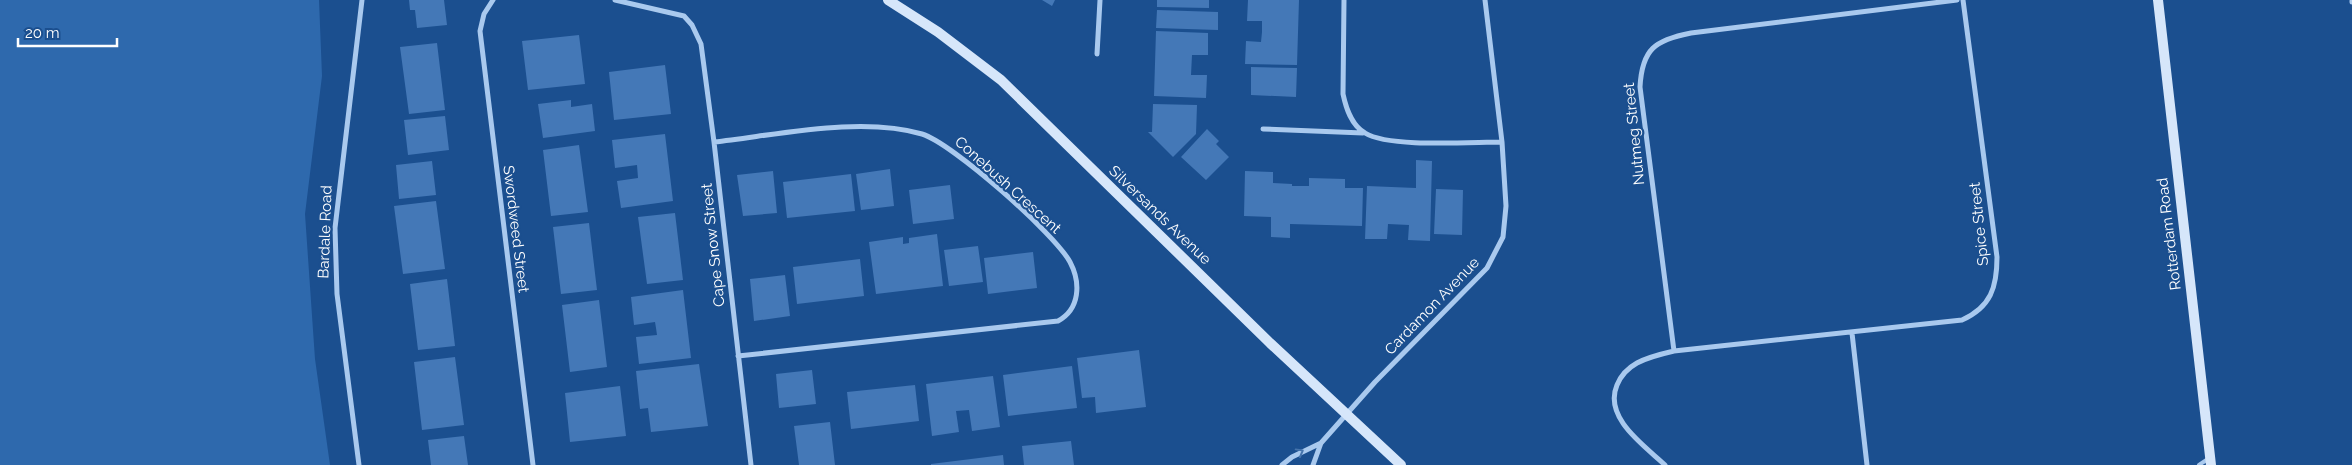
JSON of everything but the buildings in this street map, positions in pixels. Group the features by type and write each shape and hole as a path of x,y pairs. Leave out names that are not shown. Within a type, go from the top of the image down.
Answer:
{"street":[{"name":"Bardale Road","path":"358,465 337,294 335,228 362,0"},
{"name":"Swordweed Street","path":"493,0 484,14 480,31 533,465"},
{"name":"Cape Snow Street","path":"615,0 684,16 692,25 701,44 751,465"},
{"name":"Silversands Avenue","path":"888,0 938,32 1001,80 1270,343 1401,465"},
{"path":"1097,54 1100,0"},
{"path":"1344,0 1343,94 1346,109 1363,133"},
{"name":"Cardamon Avenue","path":"1321,443 1375,382 1493,259 1503,237 1506,224 1502,142 1485,0"},
{"name":"Nutmeg Street","path":"1674,351 1640,87 1641,68 1646,54 1659,43 1676,36 1691,33 1957,0"},
{"name":"Spice Street","path":"1665,465 1631,432 1616,410 1614,393 1618,383 1629,368 1638,362 1674,351 1962,320 1974,315 1984,306 1996,281 1995,244 1963,0"},
{"name":"Rotterdam Road","path":"2158,0 2210,461"},
{"name":"Conebush Crescent","path":"714,142 872,126 923,134 940,142 964,159 1042,229 1069,260 1075,274 1077,289 1076,301 1072,308 1066,316 1058,321 738,356"},
{"path":"1263,129 1363,133 1390,141 1502,142"},
{"path":"1852,333 1867,465"},
{"path":"1282,465 1292,456 1321,443"},
{"path":"1312,465 1321,443"}],"lane":[{"path":"2199,465 2210,461"}],"shaded area":[{"path":"0,0 319,0 322,76 305,214 315,359 330,465 0,465"}]}
